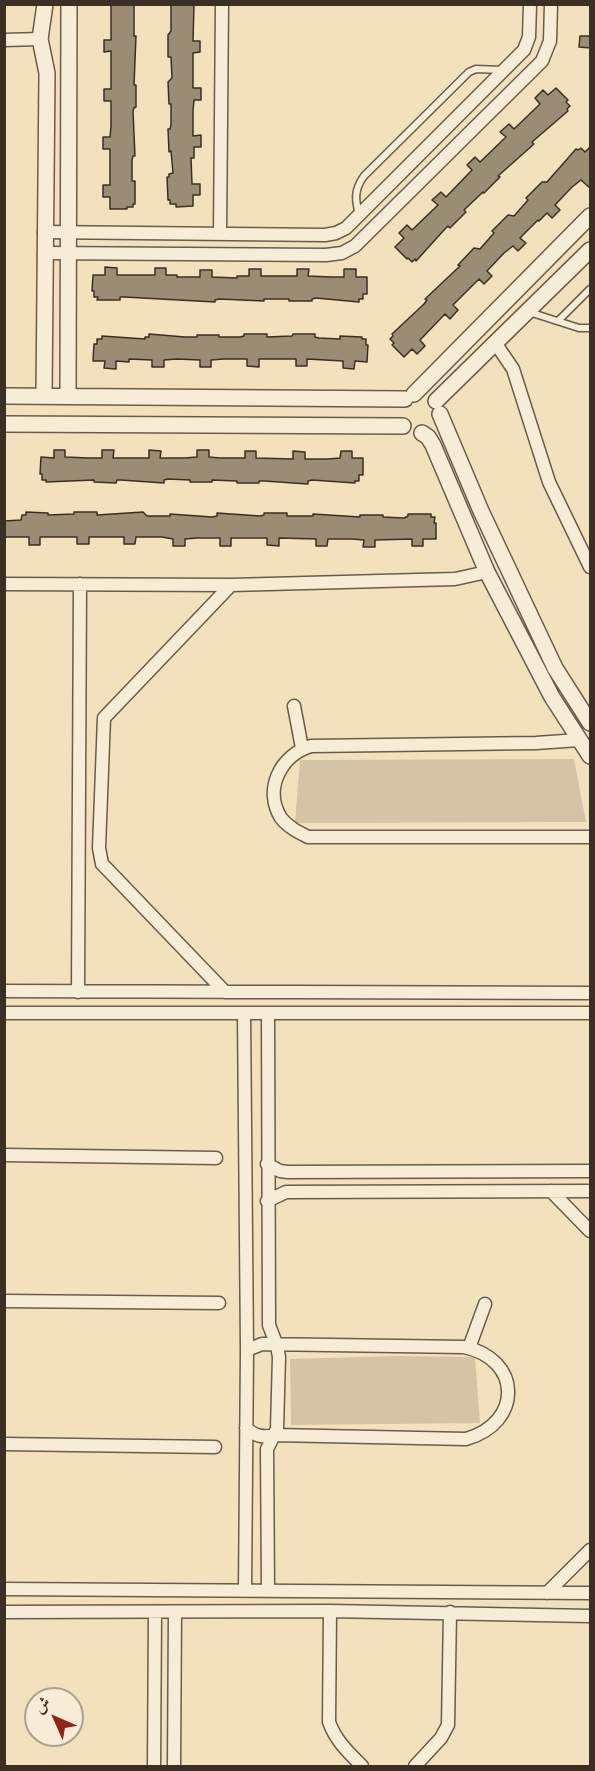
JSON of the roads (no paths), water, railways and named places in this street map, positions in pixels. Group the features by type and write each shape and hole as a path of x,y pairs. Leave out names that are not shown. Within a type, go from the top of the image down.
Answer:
{"street":[{"path":"44,395 47,73 40,39 45,4"},
{"path":"68,396 69,4"},
{"path":"220,234 222,4"},
{"path":"44,232 325,235 336,233 346,228 524,50 529,37 530,4"},
{"path":"44,253 326,255 342,253 363,240 542,61 550,41 551,4"},
{"path":"42,21 53,16 69,24"},
{"path":"4,40 40,39"},
{"path":"43,55 59,60 68,54"},
{"path":"435,140 449,155"},
{"path":"591,216 409,396 399,412 404,426 412,432 422,433 433,445 487,572 552,697 591,756"},
{"path":"422,433 434,427 438,407 496,344 591,250"},
{"path":"496,344 513,369 549,482 591,567"},
{"path":"4,396 409,396 426,394 438,407 481,511 555,668 591,723"},
{"path":"4,424 404,426"},
{"path":"4,584 231,585 455,579 487,572"},
{"path":"78,992 80,584"},
{"path":"225,993 102,864 99,848 104,718 231,585"},
{"path":"294,706 302,748"},
{"path":"579,740 536,743 311,746 302,748 286,759 276,776 273,790 275,803 282,818 293,830 308,837 591,837"},
{"path":"4,991 591,993"},
{"path":"193,992 193,1013"},
{"path":"4,1013 591,1013"},
{"path":"244,1013 247,1350 245,1590"},
{"path":"268,1013 268,1325 279,1357 275,1435 267,1449 268,1590"},
{"path":"4,1155 216,1158"},
{"path":"267,1164 287,1172 591,1171"},
{"path":"551,1191 591,1231"},
{"path":"267,1201 286,1192 591,1191"},
{"path":"4,1301 219,1303"},
{"path":"470,1348 485,1304"},
{"path":"246,1428 260,1437 275,1435 466,1439 481,1435 494,1426 503,1414 508,1391 506,1378 500,1366 479,1350 470,1348 262,1344 247,1350"},
{"path":"4,1444 215,1447"},
{"path":"547,1593 591,1550"},
{"path":"4,1589 591,1593"},
{"path":"74,1611 75,1589"},
{"path":"4,1612 330,1611 591,1616"},
{"path":"330,1611 328,1722 340,1745 362,1767"},
{"path":"154,1612 154,1767"},
{"path":"174,1767 175,1612"},
{"path":"415,1767 441,1738 448,1725 450,1612"}],"lane":[{"path":"359,215 355,201 359,184 463,78 476,69 506,70"},
{"path":"558,321 591,289"},
{"path":"528,312 579,328 591,328"}]}
